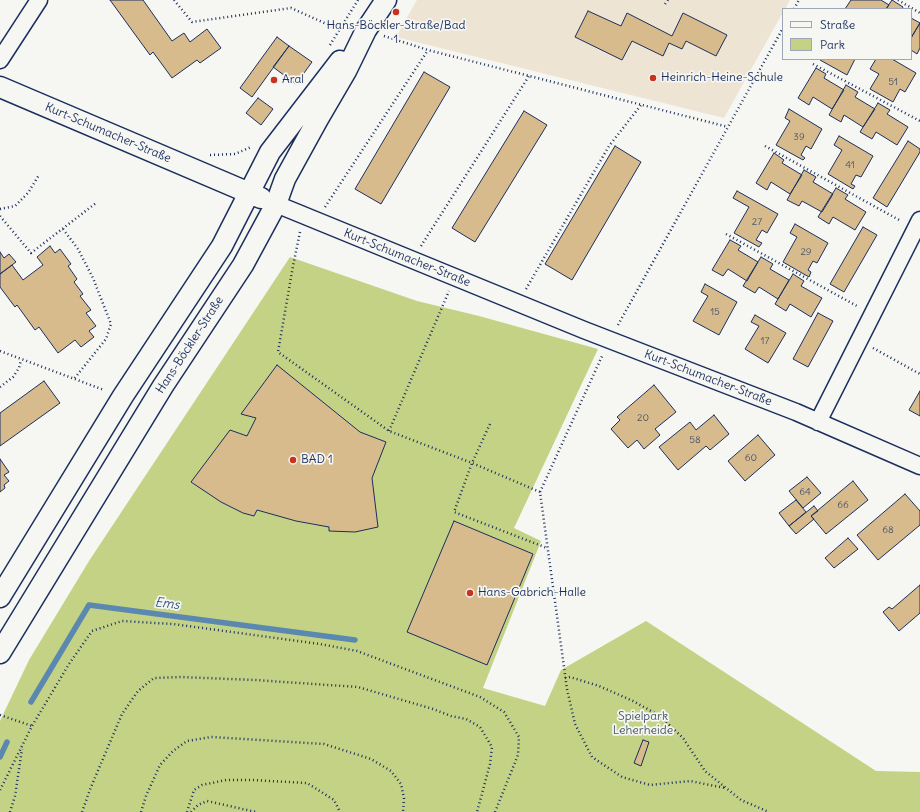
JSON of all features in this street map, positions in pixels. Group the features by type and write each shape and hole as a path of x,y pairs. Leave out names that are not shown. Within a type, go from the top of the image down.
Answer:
{"street":[{"path":"0,60 39,0"},
{"name":"Hans-Böckler-Straße","path":"0,653 163,386 243,265 276,204 285,179 346,71 366,30 386,0"},
{"name":"Hans-Böckler-Straße","path":"0,597 123,396 222,246 270,152 351,47 366,30"},
{"name":"Kurt-Schumacher-Straße","path":"0,87 249,193 455,278 818,422 920,466"},
{"path":"818,422 918,225"}],"path":[{"path":"174,0 192,22 291,8 340,30"},
{"path":"327,50 358,0"},
{"path":"665,4 668,0"},
{"path":"898,0 912,8"},
{"path":"366,30 428,50 728,127"},
{"path":"725,788 690,781 650,785 622,777 592,757 575,724 564,678 540,492 609,340 782,30"},
{"path":"428,50 310,218 293,266 278,352 389,431 472,463 540,492"},
{"path":"813,64 920,121"},
{"path":"412,260 529,76"},
{"path":"517,303 609,146 640,104"},
{"path":"765,146 918,225"},
{"path":"208,155 235,154 252,147"},
{"path":"0,209 15,206 28,193 39,175"},
{"path":"0,216 31,253 96,203"},
{"path":"63,229 78,249 93,278 111,324 106,339 74,379"},
{"path":"726,234 872,314"},
{"path":"389,431 455,278"},
{"path":"858,341 920,374"},
{"path":"0,351 21,360 123,396"},
{"path":"0,387 13,378 19,368 21,360"},
{"path":"490,424 472,463 454,512 547,548"},
{"path":"0,790 32,726 69,664 92,631 122,621 173,624 320,644 357,651 480,697 504,712 518,737 518,755 495,812"},
{"path":"82,812 122,714 138,691 154,678 181,677 358,687 433,709 451,716 466,719 480,727 492,747 490,764 477,812"},
{"path":"564,678 570,677 599,686 633,701 660,716 683,738 705,771 741,800 769,812"},
{"path":"0,715 32,726"},
{"path":"141,812 146,796 160,765 173,751 187,741 211,737 324,744 371,759 391,771 401,784 404,798 403,812"},
{"path":"10,812 15,796 23,746"},
{"path":"187,812 194,790 202,785 226,780 307,783 334,800 340,812"},
{"path":"191,812 198,805 207,801 244,811 256,812"}],"shaded area":[{"name":"Heinrich-Heine-Schule","path":"417,0 790,0 786,8 782,8 782,14 724,118 396,37"}],"green space":[{"name":"Spielpark Leherheide","path":"290,257 417,301 479,316 598,349 514,528 541,541 483,688 545,706 561,670 646,621 876,771 920,772 920,812 0,812 0,721 29,660 89,561"}],"building":[{"path":"110,0 143,0 172,41 184,33 190,42 207,29 221,48 200,63 197,60 172,78 153,52 150,55"},
{"path":"851,0 881,0 889,5 887,8 846,8"},
{"path":"892,0 903,7 902,8 887,8"},
{"path":"588,11 621,26 627,13 672,36 683,13 727,35 716,56 686,41 682,49 669,43 663,56 632,41 622,60 575,37"},
{"path":"912,19 920,23 912,36"},
{"path":"920,23 920,48 917,54 912,51 912,36"},
{"path":"277,37 289,46 252,97 240,88"},
{"path":"289,46 312,62 296,84 273,67"},
{"path":"820,60 854,60 847,75"},
{"path":"875,60 894,60 916,73 905,92 900,89 893,102 870,89 879,74 870,69"},
{"path":"816,68 826,74 824,78 844,90 832,109 813,97 809,105 798,98"},
{"path":"424,72 450,87 381,204 355,189"},
{"path":"846,85 858,92 855,97 875,109 863,127 844,115 841,122 829,115"},
{"path":"258,98 273,109 261,125 246,113"},
{"path":"878,103 890,110 887,114 908,127 897,145 876,132 872,139 860,132"},
{"path":"789,109 822,129 811,149 806,146 801,155 805,158 803,160 776,145 790,121 785,118"},
{"path":"524,111 547,125 475,242 452,228"},
{"path":"839,136 873,156 861,177 856,175 851,184 855,186 853,189 828,174 842,150 834,145"},
{"path":"908,141 920,149 920,152 887,207 873,198"},
{"path":"615,146 641,162 572,280 545,264"},
{"path":"774,153 784,160 782,163 802,175 790,194 771,182 767,190 756,183"},
{"path":"804,170 816,177 813,182 833,194 822,212 802,201 799,206 787,200"},
{"path":"836,188 848,195 845,199 866,212 855,230 833,217 829,224 818,217"},
{"path":"737,191 778,214 767,233 762,230 756,240 762,243 759,247 734,233 749,207 733,198"},
{"path":"795,224 828,243 817,263 813,261 808,270 811,272 809,277 783,262 797,237 790,233"},
{"path":"863,227 877,235 844,292 830,284"},
{"path":"730,240 741,246 738,250 758,262 747,281 728,269 723,276 712,270"},
{"path":"50,246 55,253 60,249 71,264 68,266 77,279 74,282 83,294 80,296 91,310 86,313 96,326 89,331 94,337 81,347 75,340 58,353 39,327 35,330 17,305 15,307 0,287 0,274 12,265 23,280 43,265 37,257"},
{"path":"0,252 4,258 9,254 16,262 0,274"},
{"path":"761,257 773,264 770,269 789,280 778,299 759,287 755,293 743,286"},
{"path":"793,274 804,281 801,286 822,298 811,317 790,304 786,311 775,304"},
{"path":"705,284 737,302 719,335 693,321 708,296 701,292"},
{"path":"818,313 833,321 808,367 793,359"},
{"path":"755,315 786,333 768,363 745,349 759,326 751,322"},
{"name":"BAD 1","path":"277,365 360,432 386,442 372,478 378,527 355,532 329,531 329,527 296,521 257,510 254,516 243,513 221,502 191,482 230,430 247,436 256,418 241,414"},
{"path":"44,381 60,403 0,446 0,413"},
{"path":"654,385 676,412 655,429 660,435 644,449 637,440 628,448 611,429 620,420 617,417"},
{"path":"920,391 920,416 909,410"},
{"path":"714,415 729,434 710,450 706,446 678,470 659,447 690,422 696,430"},
{"path":"758,435 775,455 745,481 728,461"},
{"path":"0,459 9,472 4,475 9,481 4,485 5,488 0,492"},
{"path":"807,477 821,493 803,508 789,491"},
{"path":"853,481 868,500 826,534 811,516"},
{"path":"905,494 920,511 920,525 878,560 857,535"},
{"path":"796,500 806,512 789,526 779,513"},
{"path":"814,506 818,511 811,516 814,519 796,534 789,526"},
{"name":"Hans-Gabrich-Halle","path":"454,521 533,554 487,665 407,632"},
{"path":"848,538 858,549 834,568 825,558"},
{"path":"920,585 920,613 899,631 883,612 889,607 892,609"},
{"path":"643,740 649,742 641,766 634,763"}],"waterway":[{"name":"Ems","path":"31,702 89,605 355,640"},
{"name":"Ems","path":"0,757 7,742"}],"place":[{"name":"Hans-Böckler-Straße/Bad 1","path":"396,12"},
{"name":"Heinrich-Heine-Schule","path":"653,78"},
{"name":"Aral","path":"274,80"},
{"name":"BAD 1","path":"293,460"},
{"name":"Hans-Gabrich-Halle","path":"470,593"}]}
